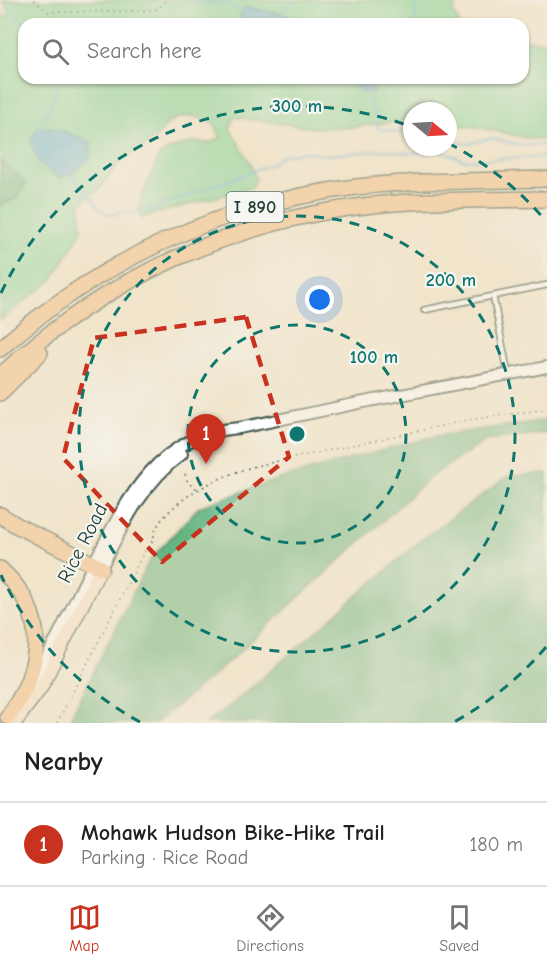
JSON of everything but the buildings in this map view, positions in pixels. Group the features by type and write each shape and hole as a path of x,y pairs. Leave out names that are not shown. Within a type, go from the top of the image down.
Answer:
{"highway":[{"name":"I 890","path":"0,349 58,302 111,268 175,236 241,211 303,196 373,185 547,179"},
{"name":"I 890","path":"29,356 159,265 255,228 333,210 411,202 547,199"},
{"path":"0,376 29,356"},
{"path":"0,393 29,356"},
{"path":"0,514 18,526 97,567"},
{"path":"0,569 15,584 28,605 37,640 37,652 31,675 8,721"}],"main road":[{"name":"Rice Road","path":"8,721 41,688 97,567"}],"street":[{"name":"Rice Road","path":"97,567 135,504 161,471 193,447 239,428 547,367"}],"lane":[{"path":"424,310 547,285"},
{"path":"493,296 508,374"}],"path":[{"path":"34,0 47,12 158,9 166,0"},
{"path":"57,723 142,554 152,542 157,526 177,505 199,490 248,468 468,420 547,409"},
{"path":"185,474 188,483 199,490"}],"highlighted area":[{"path":"246,317 289,457 162,562 63,458 94,338"}],"green space":[{"path":"2,0 457,0 453,12 456,18 289,18 246,7 245,18 18,18 18,84 529,84 529,40 547,42 547,139 531,139 457,125 457,102 403,102 403,121 354,127 314,128 234,117 230,129 256,178 252,187 141,218 139,208 142,196 159,156 168,150 193,142 210,143 221,137 212,121 192,116 177,118 168,123 144,147 122,160 101,187 80,204 82,231 51,281 0,320 0,205 19,197 3,162 0,162 0,13 6,17 10,13","holes":["64,131 74,137 77,169 61,178"]},
{"path":"0,162 3,162 26,183 19,197 0,205"},
{"path":"547,420 547,433 487,440 433,475 213,676 156,723 68,723 149,561 199,507 285,477 435,436"},
{"path":"547,473 547,723 206,723 232,704 421,540 508,476"}],"water":[{"path":"246,7 291,17 240,18"},
{"path":"357,84 375,84 372,93 358,89"},
{"path":"49,127 91,142 90,157 77,169 60,178 40,163 31,140 38,128"}],"waterway":[{"path":"186,0 228,5 244,11"},
{"path":"282,15 292,0"},
{"path":"416,18 417,0"},
{"path":"9,12 18,18"},
{"path":"38,128 54,99 57,84"},
{"path":"369,91 370,108 376,114 378,129 403,133"},
{"path":"457,142 467,144 491,138 519,145 547,145"},
{"path":"68,172 90,195 100,210 111,215 122,212 140,213 272,164 283,155 305,152 326,155 387,150 407,153 446,152 463,160 547,157"}],"place":[{"name":"Mohawk Hudson Bike-Hike Trail","path":"206,464"}]}
